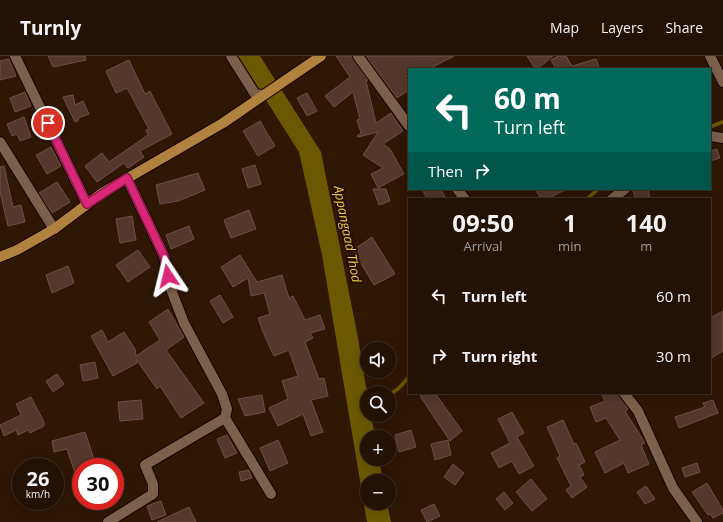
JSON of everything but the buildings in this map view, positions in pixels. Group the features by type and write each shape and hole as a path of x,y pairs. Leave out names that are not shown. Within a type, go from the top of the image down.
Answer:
{"main road":[{"path":"0,257 17,250 54,229 87,204 127,178 223,123 321,56"}],"street":[{"path":"15,56 87,204"},
{"path":"231,56 255,94 263,95"},
{"path":"358,56 408,125"},
{"path":"710,56 723,82"},
{"path":"711,136 723,138"},
{"path":"0,142 54,229"},
{"path":"127,178 164,256 172,292 184,323 222,394 227,409 225,418 271,494"},
{"path":"458,190 464,198"},
{"path":"613,198 624,190"},
{"path":"625,394 638,411 673,488 697,522"},
{"path":"108,522 152,494 153,484 145,465 225,418"}],"shaded area":[{"path":"238,56 260,56 321,152 358,338 360,350 360,378 365,378 366,386 360,386 360,422 372,422 374,430 360,430 360,466 380,466 382,474 360,474 360,480 322,255 299,152"},
{"path":"365,510 388,510 391,522 367,522"}],"waterway":[{"path":"711,127 723,122"},
{"path":"588,198 597,190"},
{"path":"396,390 408,378"}],"route":[{"path":"48,123 87,204 127,178 164,256 168,276"}],"water label":[{"name":"Appangaad Thod","path":"348,234"}]}
